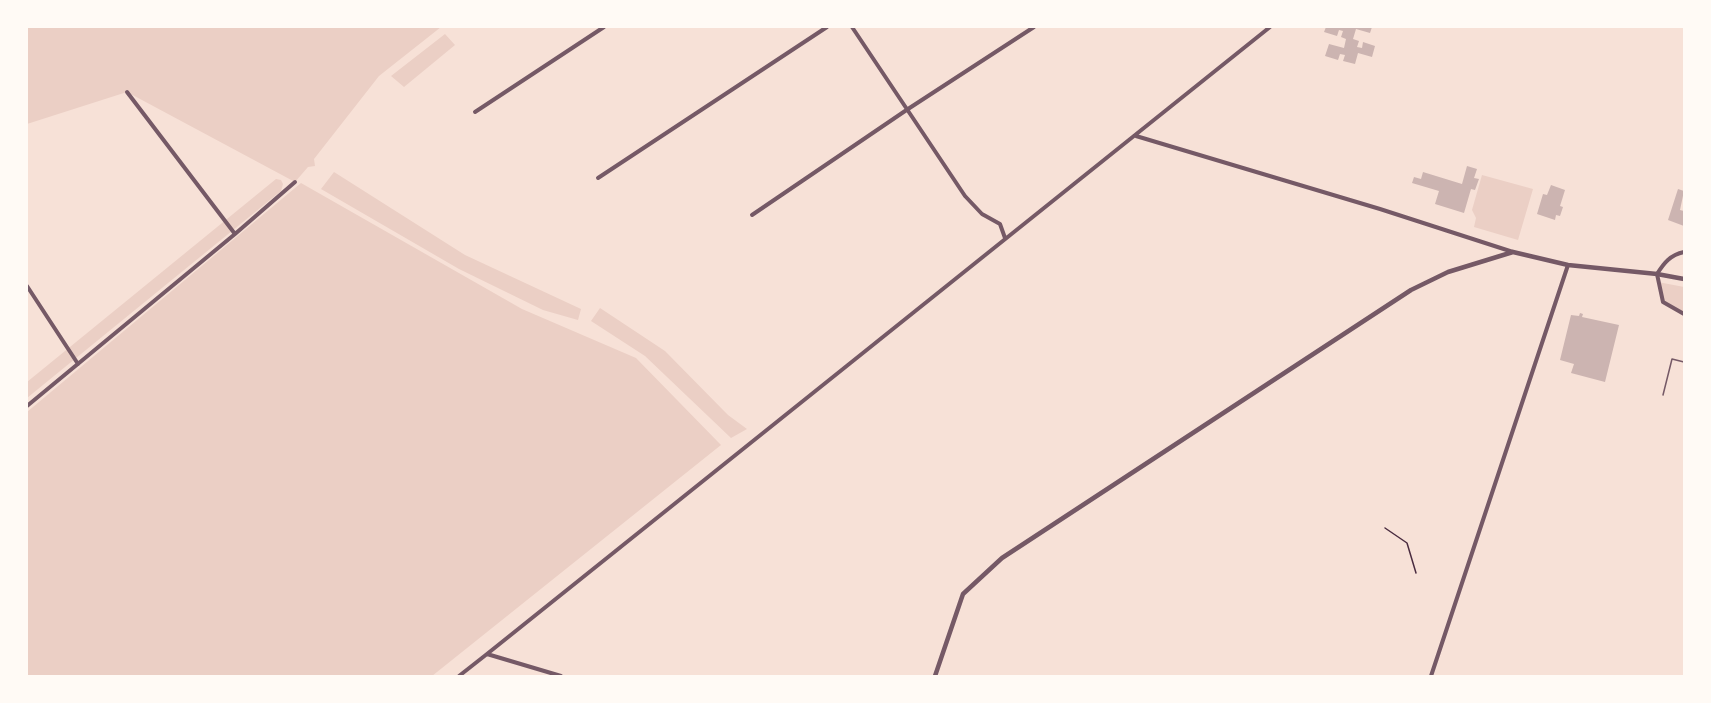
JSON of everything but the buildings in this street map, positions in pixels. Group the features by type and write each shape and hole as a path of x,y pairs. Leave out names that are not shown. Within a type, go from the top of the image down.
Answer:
{"street":[{"path":"475,112 604,27"},
{"path":"598,178 827,27"},
{"path":"852,27 965,196 981,214 1000,224 1005,238"},
{"path":"752,215 908,109 1035,27"},
{"path":"459,676 1270,27"},
{"path":"127,92 235,234"},
{"path":"1135,136 1380,209 1513,252 1568,265 1684,279"},
{"path":"27,406 295,182"},
{"path":"936,676 963,594 1002,558 1411,290 1448,272 1513,252"},
{"path":"1684,252 1666,260 1657,274 1663,302 1684,314"},
{"path":"1431,676 1568,265"},
{"path":"27,286 78,364"},
{"path":"487,654 561,676"}],"lane":[{"path":"1663,395 1672,359 1684,362"}],"path":[{"path":"1385,528 1407,543 1416,573"}],"shaded area":[{"path":"27,27 441,27 379,76 314,159 315,166 308,167 295,182 127,92 27,124"},
{"path":"445,34 455,45 404,87 391,76"},
{"path":"334,172 465,255 581,309 578,320 543,310 459,269 321,189"},
{"path":"1482,175 1533,189 1518,240 1474,227 1476,218 1472,210"},
{"path":"276,179 281,180 283,184 281,191 27,398 27,382"},
{"path":"301,183 522,309 636,358 721,445 432,676 27,676 27,412"},
{"path":"1658,282 1684,287 1684,314 1663,302"},
{"path":"600,308 665,351 728,415 747,429 731,438 645,356 591,321"}]}
